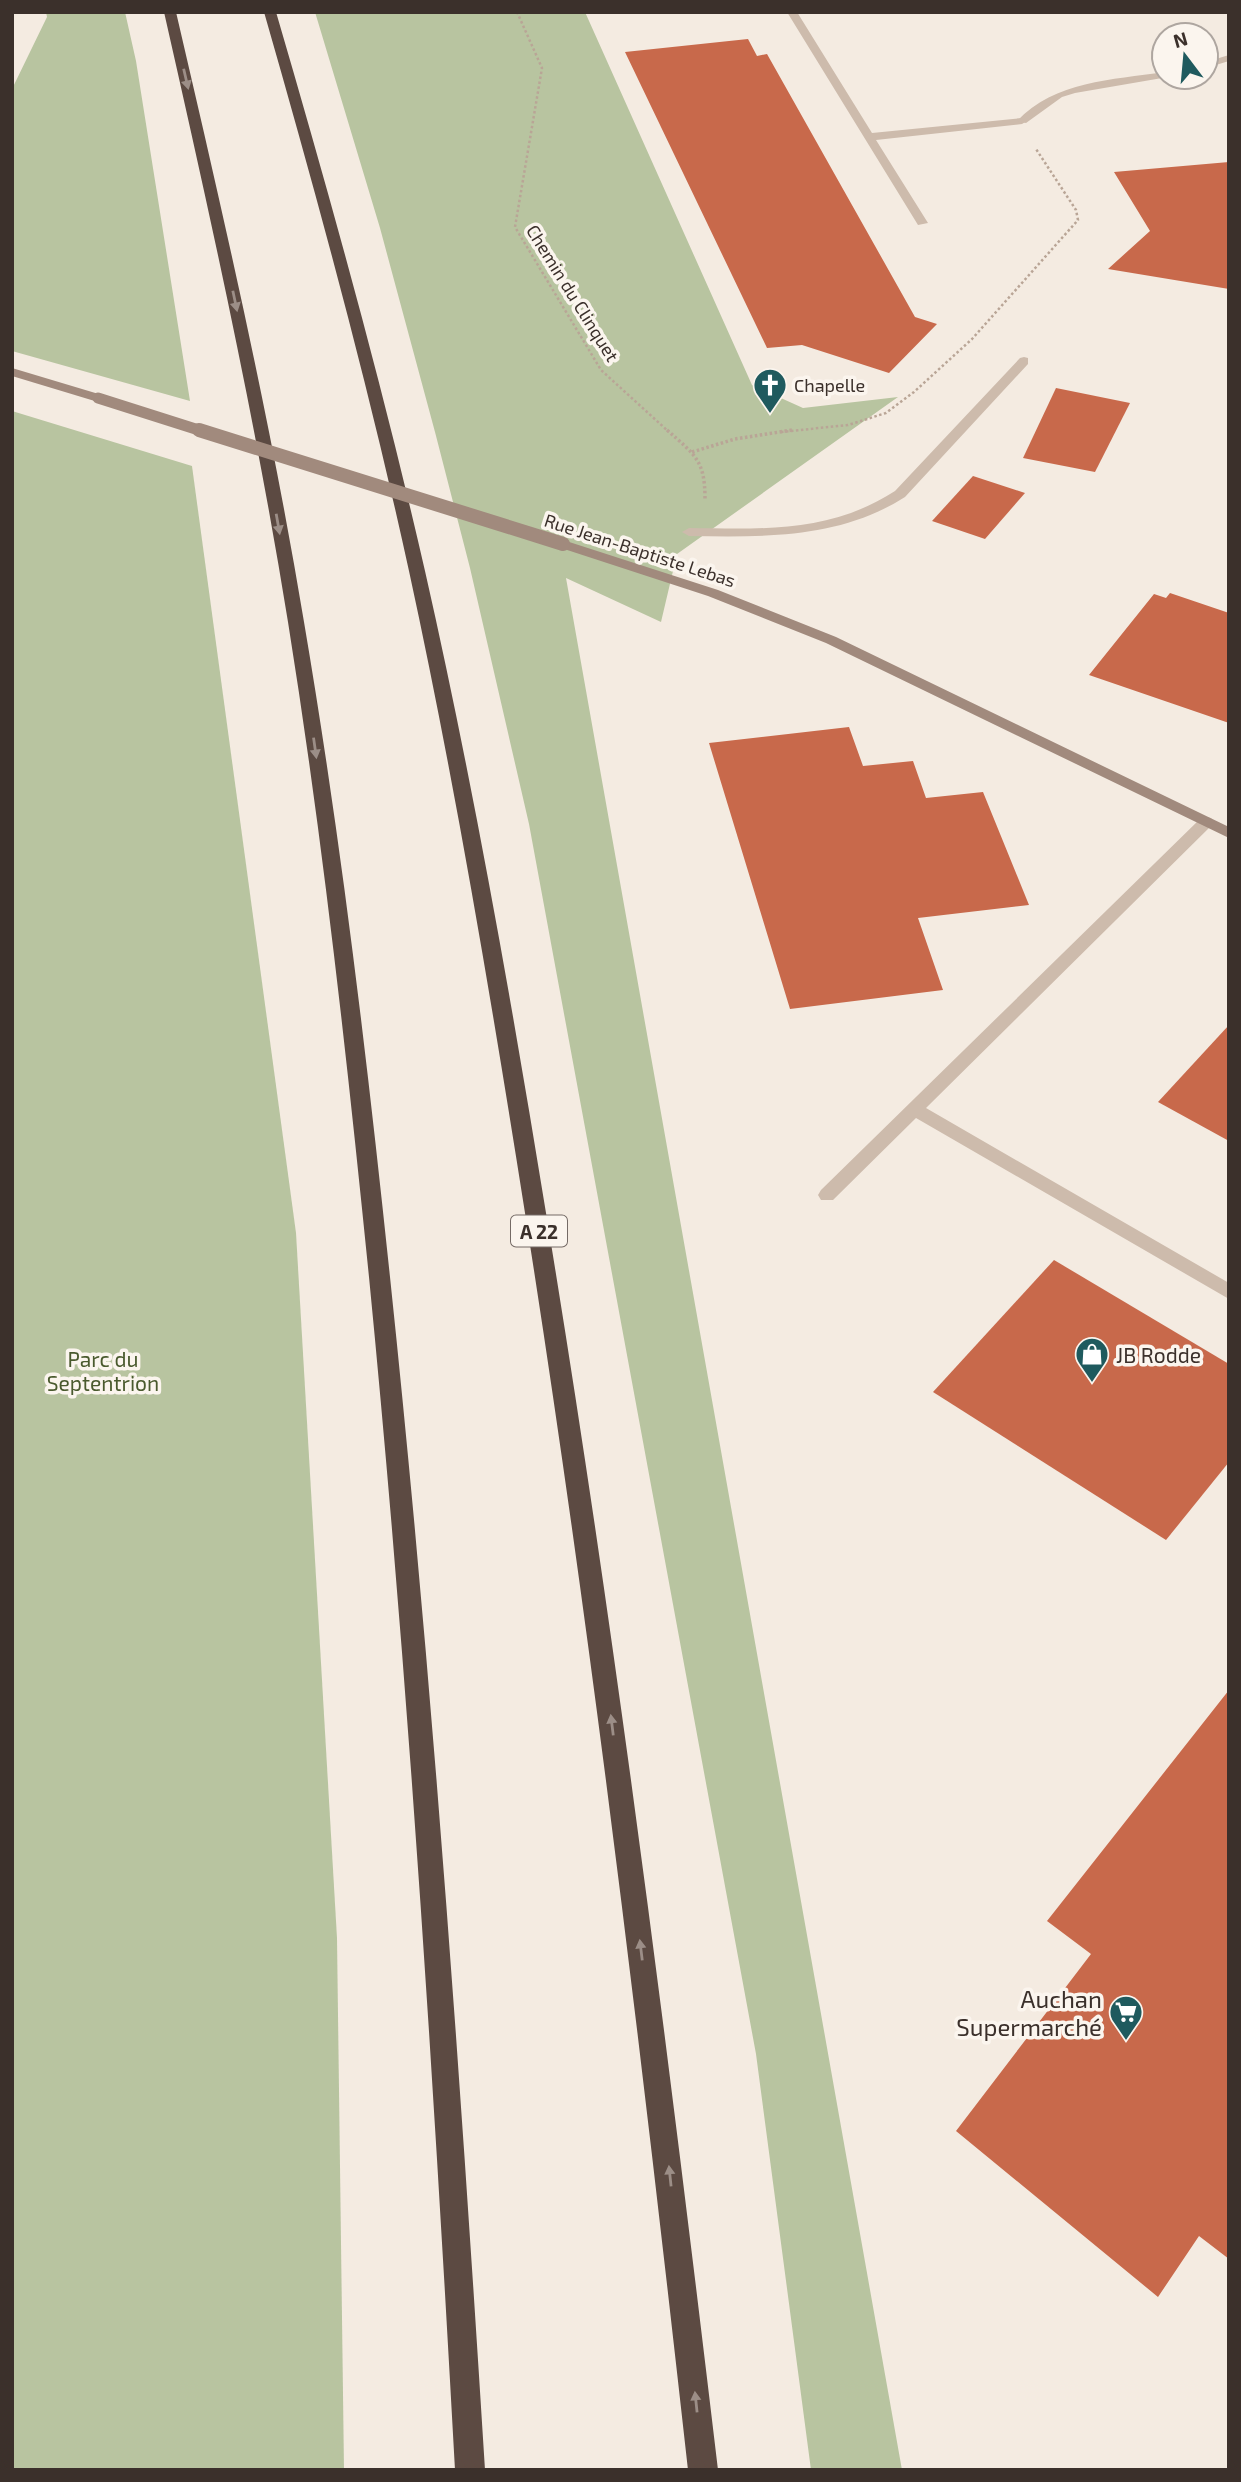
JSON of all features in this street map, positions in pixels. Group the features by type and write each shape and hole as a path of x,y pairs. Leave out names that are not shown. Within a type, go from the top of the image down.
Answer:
{"highway":[{"path":"170,12 258,408 300,646 340,923 401,1488 438,1955 470,2470"},
{"name":"A 22","path":"270,12 380,412 435,654 500,995 551,1300 602,1647 665,2133 703,2470"}],"main road":[{"name":"Rue Jean-Baptiste Lebas","path":"12,372 703,590 831,640 1229,833"}],"street":[{"path":"792,12 922,223"},
{"path":"869,137 1022,121 1058,95 1088,85 1150,77"},
{"path":"689,532 754,532 825,526 884,507 900,494 1024,361"},
{"path":"827,1195 1206,822"},
{"path":"914,1109 1229,1292"}],"path":[{"name":"Chemin du Clinquet","path":"517,12 542,68 515,226 601,370 692,452 705,473 704,505"},
{"path":"692,452 736,439 797,429 848,425 886,413 914,392 972,339 1078,220 1076,211 1048,171 1022,121"}],"green space":[{"path":"46,12 125,12 136,61 190,401 12,351 12,89 47,17"},
{"path":"315,12 585,12 752,385 803,408 898,397 677,554 661,622 566,578 902,2470 811,2470 756,2054 529,824 470,568 435,432 380,228"},
{"name":"Parc du Septentrion","path":"12,411 192,466 296,1233 337,1938 344,2470 12,2470"}],"building":[{"path":"748,39 757,56 767,54 915,317 937,324 889,373 802,345 767,348 625,52"},
{"path":"1229,162 1229,289 1108,269 1150,231 1114,172"},
{"path":"1056,388 1130,403 1095,472 1023,458"},
{"path":"973,476 1025,493 985,539 932,521"},
{"path":"1170,593 1229,613 1229,723 1089,675 1154,594 1166,598"},
{"path":"849,727 863,766 913,761 926,798 983,792 1029,905 918,918 943,990 790,1009 709,743"},
{"path":"1229,1025 1229,1141 1158,1102"},
{"path":"1054,1260 1229,1364 1229,1462 1166,1540 933,1392"},
{"name":"Auchan Supermarché","path":"1229,1690 1229,2259 1199,2236 1158,2297 956,2131 1091,1954 1047,1921"}],"place":[{"name":"Chapelle","path":"770,415"},
{"name":"JB Rodde","path":"1092,1384"},
{"name":"Auchan Supermarché","path":"1126,2042"}]}
